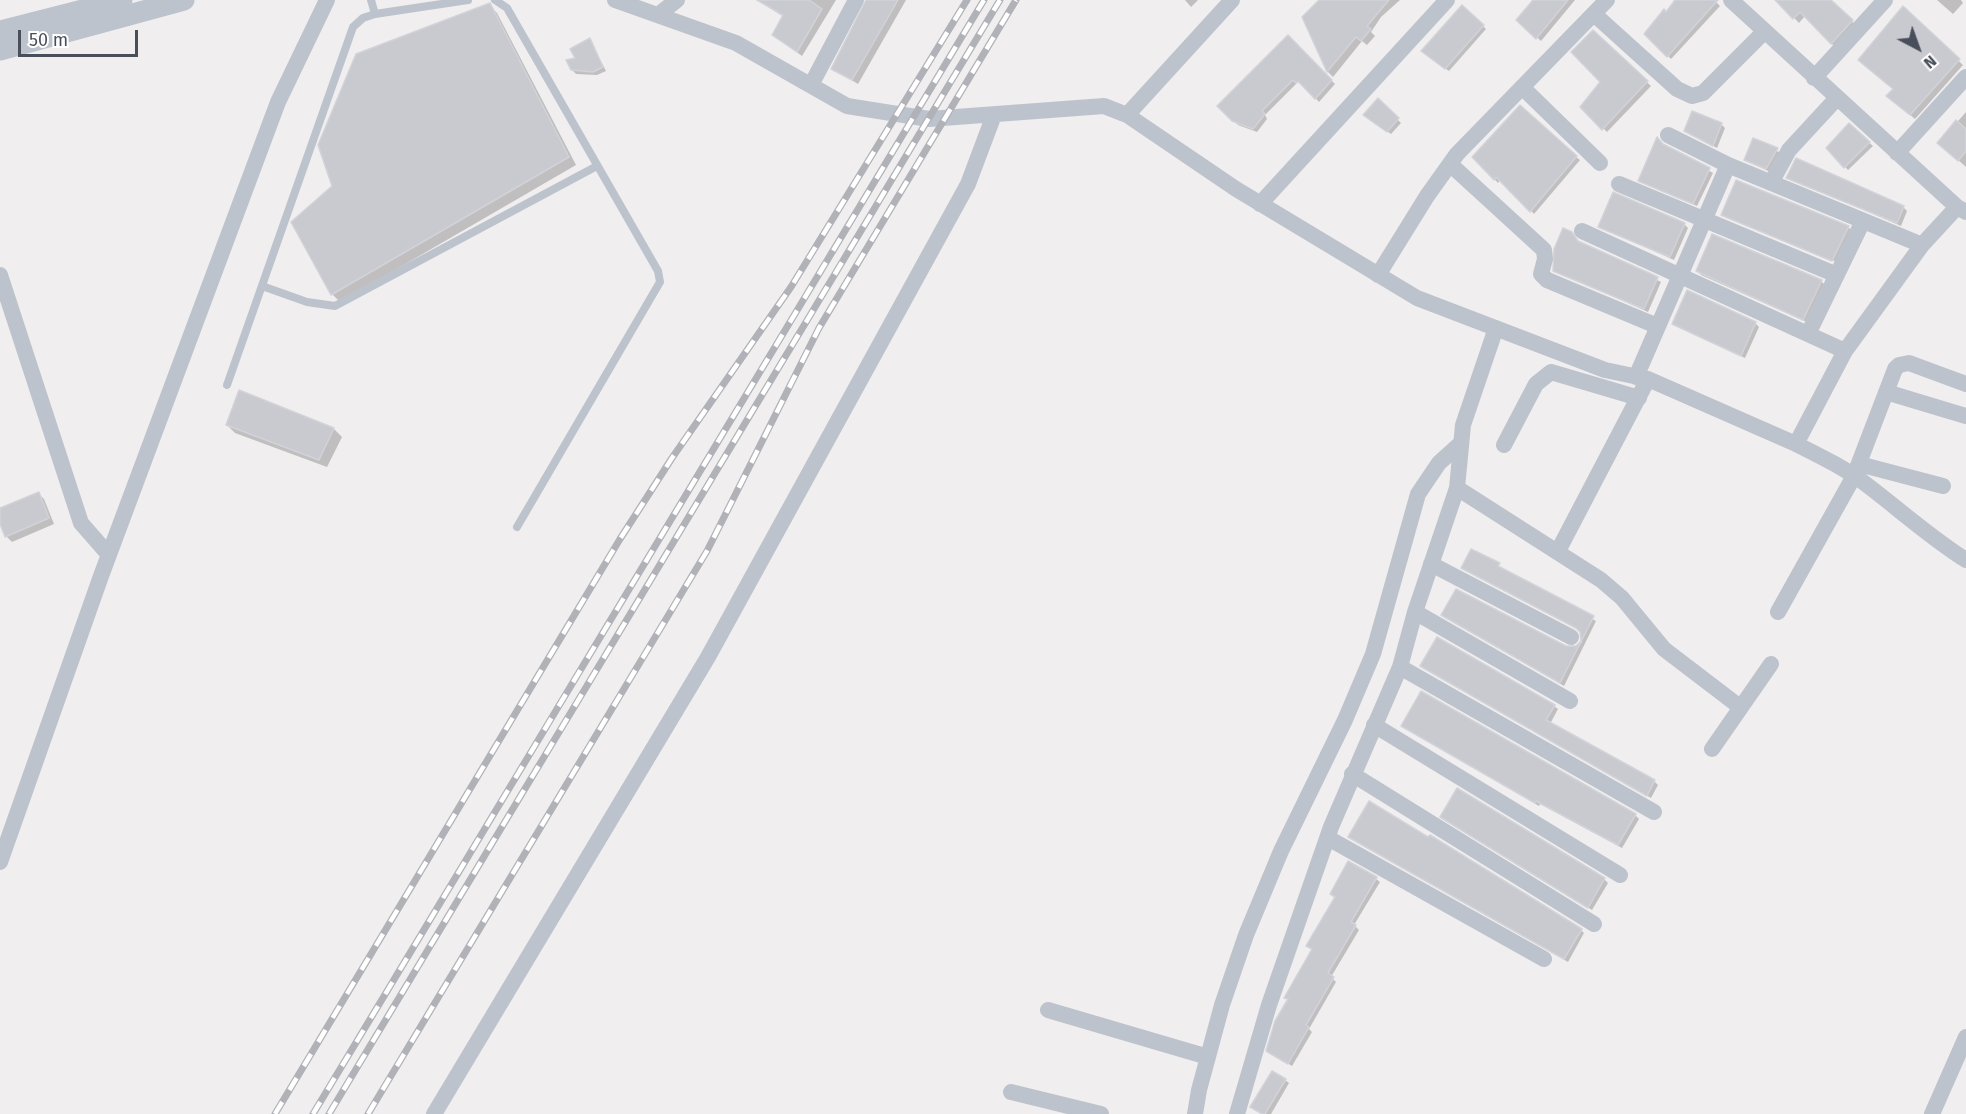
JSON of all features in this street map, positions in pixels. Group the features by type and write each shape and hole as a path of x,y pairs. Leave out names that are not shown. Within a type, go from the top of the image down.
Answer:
{"street":[{"path":"0,31 66,6 122,0"},
{"path":"0,50 184,0"},
{"path":"0,861 109,555 278,102 327,0"},
{"path":"615,0 736,43 847,106 929,119 1104,106 1127,115 1260,204 1417,298 1605,370 1642,378 1856,470 1943,486"},
{"path":"658,15 677,0"},
{"path":"811,86 856,0"},
{"path":"1127,115 1232,0"},
{"path":"1260,204 1447,0"},
{"path":"1378,275 1450,164 1607,0"},
{"path":"1731,0 1814,78 1961,209 1922,245 1845,351 1796,444"},
{"path":"1814,78 1885,0"},
{"path":"1594,14 1677,89 1692,96 1703,93 1764,32"},
{"path":"1897,153 1966,76"},
{"path":"1522,87 1600,164"},
{"path":"1771,183 1789,150 1837,98"},
{"path":"434,1114 708,657 968,184 994,115"},
{"path":"1668,135 1728,165 1922,245"},
{"path":"1450,164 1544,250 1545,259 1541,274 1547,280 1658,326"},
{"path":"1558,551 1639,398 1642,378 1658,326 1703,217 1728,165"},
{"path":"1619,184 1703,217 1837,275"},
{"path":"1808,334 1863,221"},
{"path":"1582,231 1845,351"},
{"path":"0,275 81,523 109,555"},
{"path":"1237,1114 1269,1005 1328,838 1352,774 1400,667 1415,612 1457,488 1460,444 1476,384 1496,328"},
{"path":"1778,612 1856,470 1895,369 1903,363 1966,384"},
{"path":"1504,445 1536,384 1551,372 1639,398"},
{"path":"1886,392 1966,416"},
{"path":"1195,1114 1208,1057 1246,935 1281,851 1345,720 1373,654 1418,494 1439,463 1460,444"},
{"path":"1856,470 1966,560"},
{"path":"1457,488 1601,580 1622,598 1664,649 1740,707"},
{"path":"1431,564 1571,637"},
{"path":"1415,612 1570,701"},
{"path":"1712,749 1771,664"},
{"path":"1400,667 1654,812"},
{"path":"1374,725 1620,874"},
{"path":"1352,774 1594,924"},
{"path":"1328,838 1544,959"},
{"path":"1048,1010 1208,1057"},
{"path":"1932,1114 1966,1037"},
{"path":"1011,1092 1101,1114"}],"lane":[{"path":"371,0 375,14"},
{"path":"227,386 353,27 363,18 375,14 468,0"},
{"path":"495,0 507,8 658,271 660,282 517,527"},
{"path":"262,286 307,302 335,306 597,166"}],"building":[{"path":"757,0 809,0 822,9 797,52 772,35 783,15"},
{"path":"866,0 898,0 852,80 831,69"},
{"path":"1319,0 1389,0 1367,26 1371,29 1361,41 1356,37 1327,72 1302,17"},
{"path":"1533,0 1568,0 1536,39 1516,20"},
{"path":"1675,0 1718,0 1667,57 1644,34 1664,9 1666,12"},
{"path":"1775,0 1831,0 1853,20 1831,44 1800,12 1793,19"},
{"path":"490,3 569,157 331,295 291,222 332,186 318,145 356,54"},
{"path":"1462,5 1484,25 1445,69 1421,51"},
{"path":"1903,6 1960,59 1910,115 1886,96 1893,89 1858,60"},
{"path":"1593,30 1648,81 1602,130 1580,107 1600,82 1571,52"},
{"path":"1288,35 1332,80 1315,99 1298,81 1296,83 1293,80 1262,111 1265,114 1253,129 1232,121 1217,106"},
{"path":"590,38 603,67 593,72 571,70 566,60 575,58 570,49"},
{"path":"1378,98 1399,118 1387,132 1363,115"},
{"path":"1520,105 1577,156 1530,212 1496,177 1494,180 1472,157"},
{"path":"1692,111 1722,123 1713,146 1684,131"},
{"path":"1956,120 1966,129 1966,151 1958,161 1937,143"},
{"path":"1849,123 1870,142 1844,168 1826,148"},
{"path":"1657,137 1663,144 1710,168 1693,204 1638,181"},
{"path":"1753,138 1778,148 1766,169 1744,160"},
{"path":"1796,158 1904,206 1897,223 1786,178"},
{"path":"1736,180 1849,226 1832,261 1721,215"},
{"path":"1613,192 1685,223 1670,257 1598,227"},
{"path":"1563,228 1572,232 1578,241 1658,277 1644,309 1553,271 1554,249"},
{"path":"1712,234 1822,280 1803,320 1696,271"},
{"path":"1687,290 1756,322 1741,356 1672,324"},
{"path":"239,390 334,428 319,460 226,425"},
{"path":"39,492 49,518 5,537 0,524 0,508"},
{"path":"1471,549 1500,563 1498,566 1594,616 1560,683 1441,615 1456,589 1566,646 1576,646 1581,641 1580,632 1576,628 1461,568"},
{"path":"1437,637 1555,705 1546,720 1655,780 1647,796 1420,666"},
{"path":"1421,691 1636,814 1618,845 1536,801 1535,803 1401,726"},
{"path":"1457,788 1605,878 1588,908 1440,817"},
{"path":"1369,801 1428,837 1430,835 1582,929 1564,959 1348,837"},
{"path":"1348,861 1377,877 1351,922 1356,925 1328,973 1334,977 1306,1025 1309,1027 1288,1064 1266,1051 1275,1021 1288,999 1284,998 1312,949 1306,946 1335,897 1330,894"},
{"path":"1272,1071 1286,1079 1265,1114 1262,1114 1250,1107"}],"railway":[{"path":"275,1114 620,539 672,458 791,287 967,0"},
{"path":"313,1114 984,0"},
{"path":"329,1114 1000,0"},
{"path":"368,1114 707,551 819,328 1016,0"}]}
